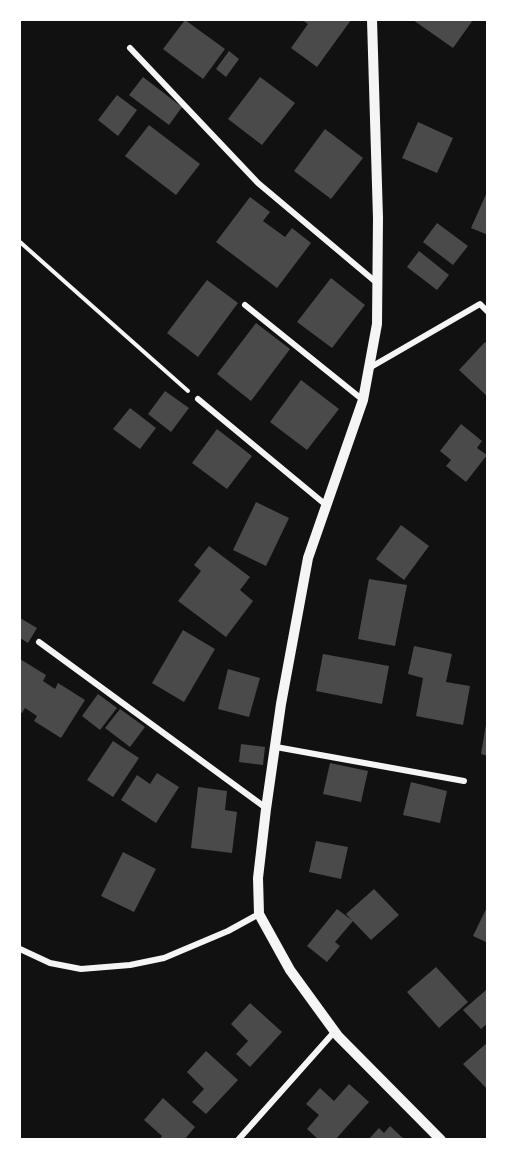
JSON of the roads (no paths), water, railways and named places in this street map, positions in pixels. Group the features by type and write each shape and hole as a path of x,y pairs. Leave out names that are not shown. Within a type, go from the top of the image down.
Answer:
{"street":[{"path":"372,20 377,324 371,367 363,400 308,558 281,704 266,809 258,878 259,914 290,970 335,1031 441,1140"},
{"path":"129,48 258,183 378,283"},
{"path":"371,367 488,299"},
{"path":"480,304 488,312"},
{"path":"245,305 363,400"},
{"path":"198,399 327,505"},
{"path":"39,642 266,809"},
{"path":"276,747 464,781"},
{"path":"20,949 50,963 81,969 130,965 164,958 228,931 259,914"},
{"path":"238,1140 335,1031"}]}
